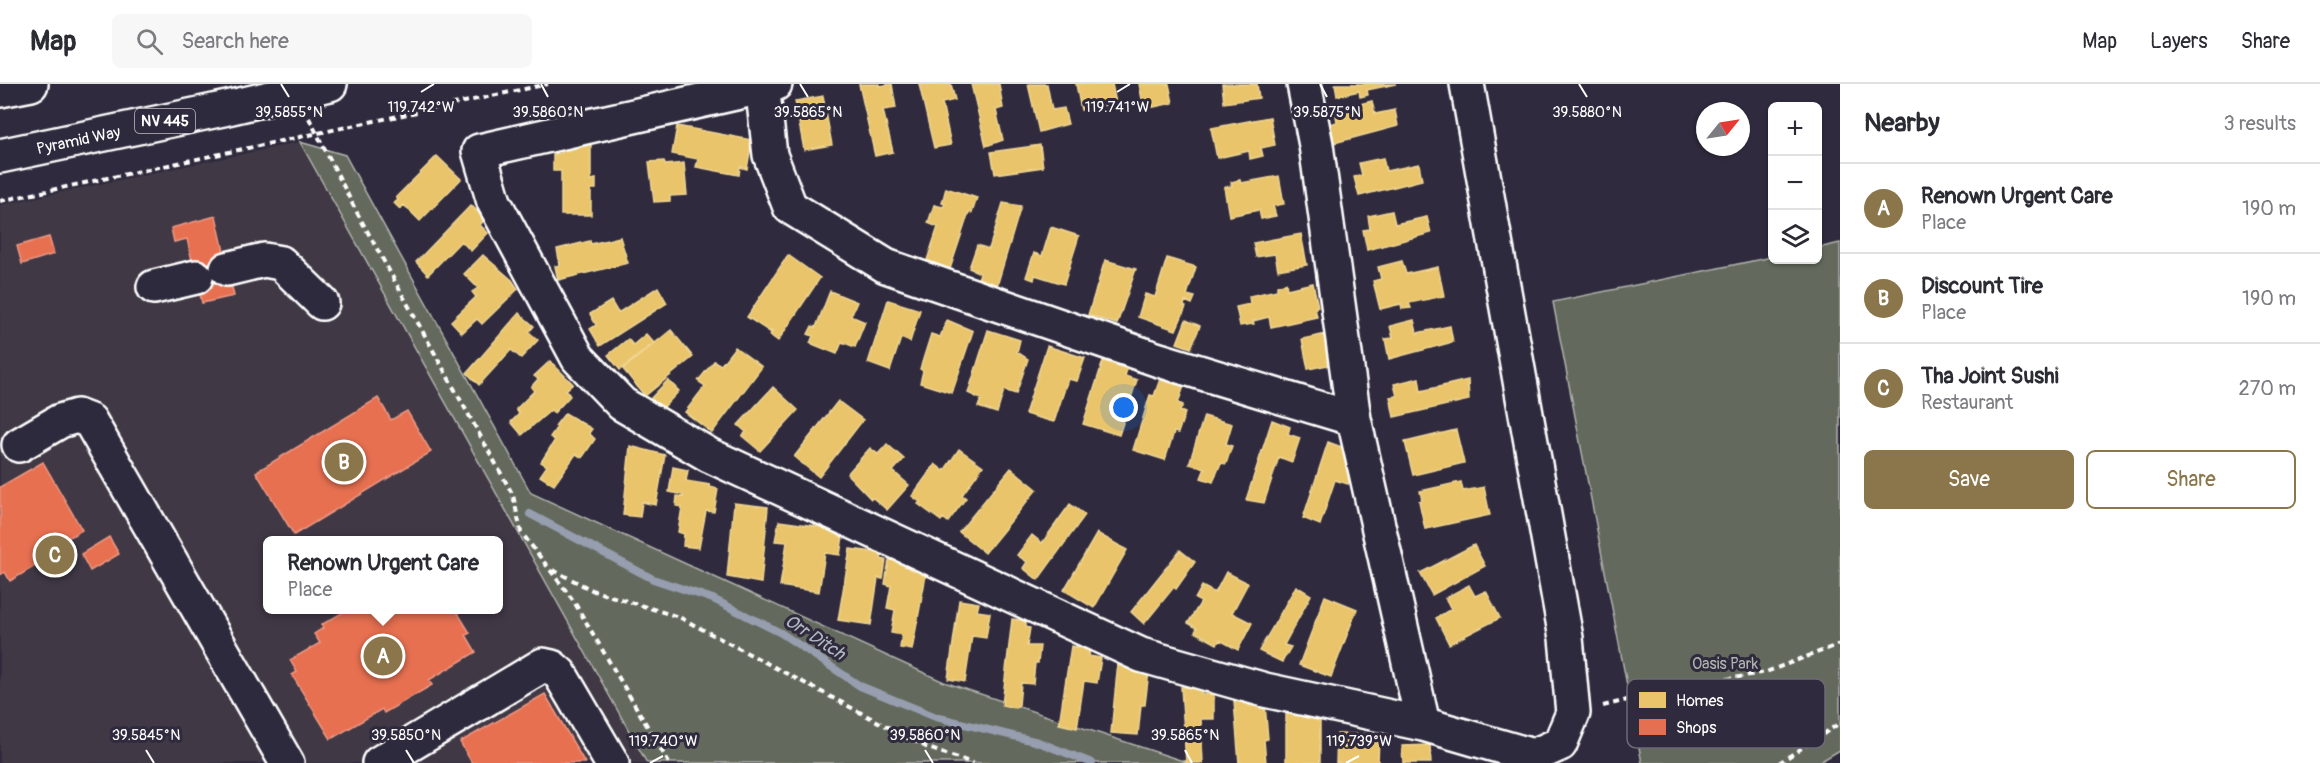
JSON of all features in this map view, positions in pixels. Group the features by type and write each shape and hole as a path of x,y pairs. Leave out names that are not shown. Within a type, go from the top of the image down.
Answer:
{"main road":[{"path":"0,90 31,84"},
{"name":"Pyramid Way","path":"0,156 330,84"},
{"path":"1304,84 1316,145 1354,419 1423,724"},
{"path":"1354,419 1156,359 886,266 790,207 770,155 766,85 479,151 494,202 578,358 622,404 709,455 1141,655 1265,690 1423,724 1533,756 1560,744 1573,713 1566,638 1467,84"},
{"path":"154,287 264,260 281,263 322,303"},
{"path":"19,445 60,421 76,416 90,421 287,763"},
{"path":"379,763 543,665 552,667 560,674 612,763"}],"path":[{"path":"0,201 548,84"},
{"path":"296,93 355,209 513,495 521,532 573,600 669,763"},
{"path":"549,568 594,591 679,617 928,747 973,763"},
{"path":"1728,679 1766,672 1840,644"},
{"path":"1573,713 1627,700"},
{"path":"1825,733 1840,723"},
{"path":"1779,763 1802,748"}],"shaded area":[{"path":"300,142 647,763 0,763 0,205"}],"green space":[{"path":"300,142 345,155 531,493 944,682 1189,763 647,763"},
{"name":"Oasis Park","path":"1840,243 1840,750 1818,763 1642,763 1639,748 1825,748 1825,679 1627,679 1627,685 1553,302 1768,258 1768,264 1822,264 1822,247"}],"building: Homes":[{"path":"859,84 879,84 879,86 892,84 896,108 883,110 893,152 875,156"},
{"path":"919,84 951,84 955,100 942,103 951,145 934,148"},
{"path":"971,84 999,84 1003,108 996,110 1003,140 986,146"},
{"path":"1028,84 1047,84 1052,110 1064,108 1068,124 1039,132"},
{"path":"1076,84 1112,84 1116,103 1081,110"},
{"path":"1139,84 1169,84 1173,103 1144,109"},
{"path":"1222,84 1257,84 1259,98 1224,103"},
{"path":"1335,84 1396,84 1367,90 1368,95 1360,97 1359,91 1337,96"},
{"path":"823,96 832,145 804,150 795,101"},
{"path":"1372,101 1375,114 1395,110 1398,126 1334,143 1330,124 1337,122 1335,110"},
{"path":"1270,117 1275,145 1261,148 1263,156 1250,159 1249,151 1217,158 1211,128"},
{"path":"677,126 752,140 747,169 740,167 739,175 696,167 698,159 672,154"},
{"path":"561,139 591,139 591,180 596,179 596,189 591,189 591,215 561,215 561,171 553,171 553,154 561,153"},
{"path":"1040,145 1043,167 995,174 991,152"},
{"path":"437,156 461,179 420,221 404,205 400,209 394,203 398,200 396,197"},
{"path":"1383,158 1386,171 1419,164 1422,180 1359,196 1354,177 1362,175 1359,163"},
{"path":"664,161 665,165 684,163 687,195 670,196 670,201 654,202 649,162"},
{"path":"1279,176 1284,204 1273,206 1276,216 1261,219 1259,210 1229,216 1224,187 1232,186 1231,182 1240,180 1241,183"},
{"path":"946,188 977,198 972,213 969,212 950,269 927,260 938,227 928,223 934,205 943,207 945,204 942,203"},
{"path":"1003,203 1021,206 997,286 978,279 980,273 969,268 977,245 989,249"},
{"path":"471,205 485,219 480,225 488,233 471,251 461,241 428,275 416,262"},
{"path":"1392,211 1395,224 1427,217 1431,233 1367,250 1363,230 1370,229 1368,216"},
{"path":"1051,227 1079,236 1064,284 1035,275 1034,280 1026,277 1034,253 1042,256"},
{"path":"1301,234 1307,265 1278,270 1275,254 1256,257 1253,243"},
{"path":"620,237 628,263 558,280 555,266 560,265 557,249"},
{"path":"483,255 512,280 518,289 482,324 477,319 462,333 451,321 476,297 472,292 478,288 464,274"},
{"path":"788,255 820,278 778,341 770,335 773,330 770,332 747,317"},
{"path":"1167,258 1196,267 1187,295 1195,297 1192,304 1185,301 1184,306 1186,307 1176,330 1138,317 1145,294 1155,297"},
{"path":"1105,260 1136,269 1117,324 1088,315"},
{"path":"1402,261 1406,274 1438,267 1444,296 1409,303 1411,308 1402,309 1401,304 1380,309 1373,281 1381,279 1378,267"},
{"path":"1286,283 1287,289 1313,283 1318,307 1315,308 1317,317 1271,327 1269,317 1253,321 1254,324 1240,326 1236,307 1250,304 1249,296 1277,290 1277,286"},
{"path":"658,287 667,303 600,346 590,329 596,325 590,314 611,301 618,313"},
{"path":"830,291 857,302 851,316 865,322 855,347 842,342 837,354 810,343 813,336 808,334 812,326 816,327"},
{"path":"888,300 920,310 910,342 901,338 890,371 868,363"},
{"path":"519,313 534,326 529,332 538,340 521,358 511,350 479,385 467,373"},
{"path":"947,320 973,331 952,393 920,383 923,371 920,369 931,334 940,337"},
{"path":"1186,320 1200,326 1191,348 1177,343"},
{"path":"1414,320 1417,333 1450,326 1453,342 1389,359 1385,339 1393,338 1390,326"},
{"path":"671,330 693,357 645,396 623,369"},
{"path":"988,330 1020,340 1017,352 1028,359 1016,394 1004,390 997,413 978,407 981,399 968,393"},
{"path":"646,334 654,343 620,370 608,355 628,339 633,345"},
{"path":"1327,334 1333,364 1308,369 1302,339"},
{"path":"1047,346 1085,358 1077,381 1068,379 1054,422 1025,414"},
{"path":"735,347 762,367 712,433 685,412 705,386 698,381 714,361 721,365"},
{"path":"550,361 573,384 566,390 570,396 554,413 551,410 522,435 511,422 519,414 516,409 534,391 531,387 538,379 534,376"},
{"path":"1103,361 1127,369 1125,376 1137,380 1119,435 1083,424"},
{"path":"1419,378 1421,391 1468,380 1469,400 1394,417 1390,397 1397,396 1394,384"},
{"path":"1160,379 1184,386 1178,403 1183,405 1180,411 1185,413 1178,433 1174,432 1165,460 1133,450 1150,395 1154,396"},
{"path":"668,380 679,391 662,409 651,398"},
{"path":"773,387 798,410 760,451 742,436 746,432 738,425"},
{"path":"838,401 863,420 819,477 794,457"},
{"path":"565,413 592,429 589,433 595,439 582,458 576,454 554,485 540,476 547,466 541,462 555,440 550,437 557,427 555,426"},
{"path":"1204,416 1232,424 1226,444 1232,446 1226,464 1221,463 1213,482 1201,478 1205,468 1189,464"},
{"path":"1272,420 1290,427 1288,434 1300,438 1292,462 1279,457 1264,503 1246,500"},
{"path":"1456,430 1464,463 1413,475 1405,442"},
{"path":"1328,442 1347,449 1344,456 1356,460 1348,484 1335,480 1320,525 1303,518"},
{"path":"887,444 904,459 893,471 909,485 887,510 873,498 871,499 847,474 870,448 878,454"},
{"path":"630,446 665,455 656,505 642,502 640,517 623,515"},
{"path":"959,449 983,466 962,495 966,498 948,522 943,518 941,521 918,504 920,502 912,496 935,464 944,471"},
{"path":"673,467 688,470 686,481 710,485 718,489 714,512 706,511 699,548 683,546 684,534 678,532 682,507 676,506 677,496 683,497 683,495 669,492"},
{"path":"1011,468 1037,489 985,553 959,532"},
{"path":"1461,482 1463,491 1484,487 1490,515 1425,529 1419,501 1422,500 1420,491"},
{"path":"734,503 768,507 761,583 727,577"},
{"path":"1070,504 1085,515 1038,580 1023,568 1027,562 1017,555 1032,535 1042,543"},
{"path":"779,521 844,530 840,555 825,553 819,592 780,586 787,542 775,541"},
{"path":"1097,533 1127,550 1094,608 1064,590"},
{"path":"1474,545 1485,566 1432,595 1420,573"},
{"path":"850,549 882,553 881,559 886,560 883,579 878,578 871,625 838,620"},
{"path":"1180,550 1195,562 1176,589 1174,587 1144,624 1131,612"},
{"path":"889,560 915,564 927,570 912,650 900,648 902,635 891,633 895,610 887,608 891,586 885,584"},
{"path":"1226,572 1248,583 1232,613 1252,623 1238,650 1220,640 1217,644 1195,632 1197,628 1188,623 1201,602 1195,599 1202,586 1215,593"},
{"path":"1469,585 1475,596 1486,591 1500,618 1449,644 1436,618 1451,609 1445,598"},
{"path":"1296,586 1311,595 1284,645 1291,647 1282,662 1259,651"},
{"path":"1325,596 1357,609 1331,677 1299,665"},
{"path":"959,600 979,603 977,611 990,613 986,638 972,636 965,682 948,679"},
{"path":"1012,619 1026,621 1026,627 1030,628 1027,646 1040,646 1038,663 1035,663 1033,684 1021,683 1019,705 1015,708 1002,705"},
{"path":"1071,646 1090,649 1089,656 1101,658 1097,683 1084,681 1077,728 1059,724"},
{"path":"1118,662 1133,663 1132,669 1149,671 1145,705 1141,705 1138,735 1111,733"},
{"path":"1181,687 1201,687 1201,694 1214,694 1214,719 1201,719 1203,763 1186,763"},
{"path":"1249,700 1249,706 1265,705 1268,739 1264,740 1266,763 1239,763 1234,701"},
{"path":"1286,714 1320,714 1320,763 1286,763"},
{"path":"1337,734 1366,734 1366,738 1379,738 1378,763 1336,763"},
{"path":"1430,745 1431,763 1403,763 1402,746"}],"building: Shops":[{"path":"216,216 234,296 202,303 187,239 174,242 171,228"},
{"path":"49,237 54,254 22,264 17,246"},
{"path":"378,398 391,420 407,411 431,452 294,535 256,472"},
{"path":"43,462 82,530 33,558 37,565 10,581 5,572 0,575 0,487"},
{"path":"109,537 119,554 90,571 81,554"},
{"path":"340,614 458,614 470,633 466,635 476,652 429,680 432,685 384,713 382,709 331,739 292,675 297,672 290,660 320,643 314,634 323,628 321,625"},
{"path":"545,694 585,763 472,763 460,742"}],"waterway":[{"name":"Orr Ditch","path":"530,514 653,579 713,599 781,633 860,686 936,717 1038,742 1092,763"}],"place":[{"name":"Discount Tire","path":"344,462"},
{"name":"Tha Joint Sushi","path":"55,555"},
{"name":"Renown Urgent Care","path":"383,656"}]}
